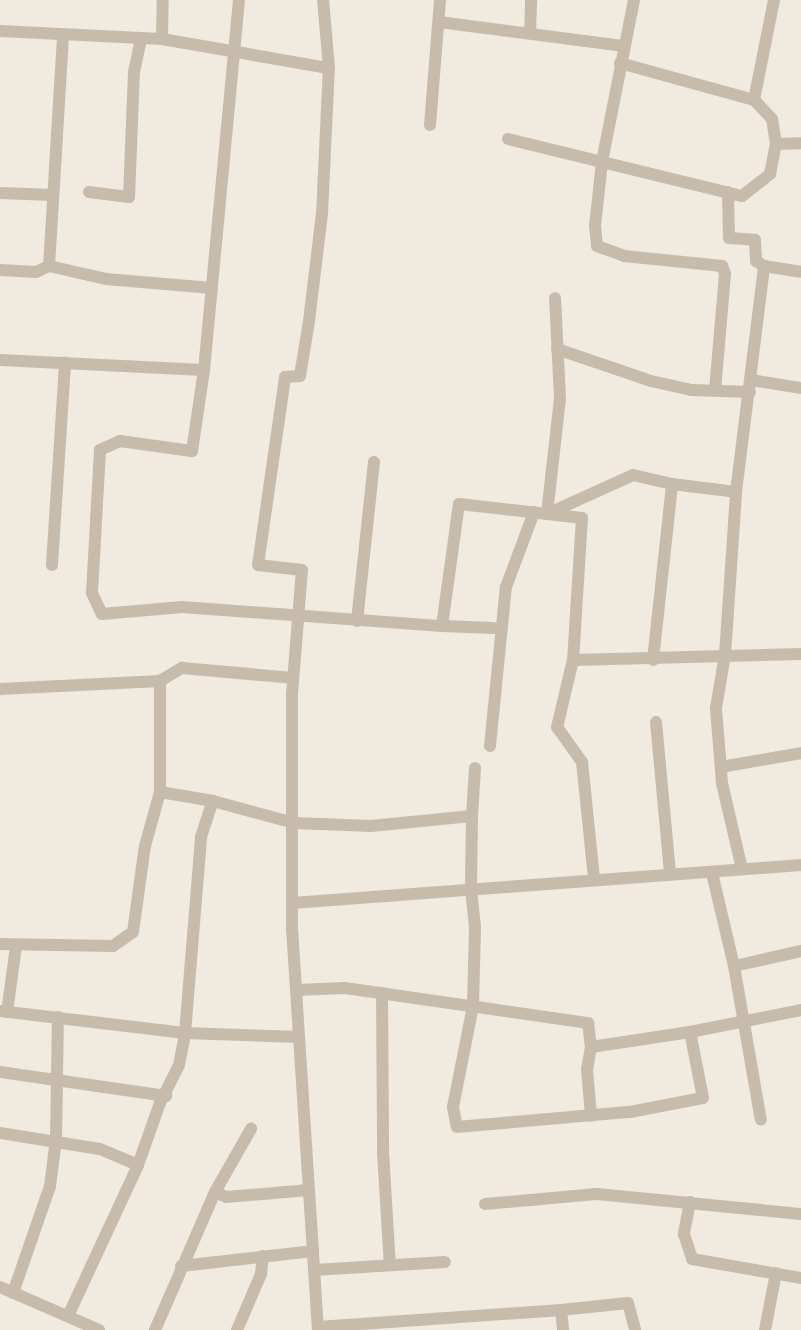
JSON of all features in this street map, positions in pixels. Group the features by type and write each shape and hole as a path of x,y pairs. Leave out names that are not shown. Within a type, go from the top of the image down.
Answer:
{"street":[{"path":"162,39 163,0"},
{"path":"239,0 204,370 192,451 120,441 100,450 92,592 102,614 182,607 357,621 493,628"},
{"path":"323,0 329,68 322,214 309,321 300,376 286,377 258,565 302,570 293,678 294,823 292,903 318,1329 628,1303 635,1330"},
{"path":"430,125 440,0"},
{"path":"530,33 531,0"},
{"path":"634,0 620,63 602,162 595,226 597,246 624,256 722,266 725,274 715,391"},
{"path":"754,100 774,0"},
{"path":"439,22 624,46"},
{"path":"0,31 141,40 162,39 329,68"},
{"path":"49,266 54,210 52,195 63,34"},
{"path":"89,192 129,197 134,72 141,40"},
{"path":"508,139 742,196 770,174 776,144 772,119 754,100 620,63"},
{"path":"776,144 801,143"},
{"path":"728,192 729,238 755,240 756,261 764,266 801,272"},
{"path":"0,193 52,195"},
{"path":"0,270 36,272 49,266 106,279 212,288"},
{"path":"742,869 721,767 716,708 725,655 736,492 764,266"},
{"path":"490,746 506,586 540,513 560,399 555,298"},
{"path":"557,349 651,381 692,390 715,391 750,386 801,388"},
{"path":"0,360 204,370"},
{"path":"52,565 65,362"},
{"path":"357,621 374,462"},
{"path":"540,513 632,475 672,484 736,492"},
{"path":"653,660 672,484"},
{"path":"442,626 459,504 582,518 573,660 557,727 582,762 594,879"},
{"path":"573,660 653,660 725,655 801,654"},
{"path":"0,689 160,681 182,668 293,678"},
{"path":"0,944 16,946 113,946 133,932 145,846 160,792 160,681"},
{"path":"656,722 670,874"},
{"path":"721,767 801,753"},
{"path":"475,768 471,889 475,928 473,1006 453,1108 457,1127 592,1116 703,1098 690,1032"},
{"path":"160,792 213,801 294,823 371,826 472,816"},
{"path":"68,1316 138,1165 160,1103 166,1096 178,1065 185,1033 201,837 213,801"},
{"path":"292,903 801,865"},
{"path":"712,873 734,966 761,1120"},
{"path":"16,946 4,1012 185,1033 299,1037"},
{"path":"734,966 801,951"},
{"path":"296,990 345,988 588,1023 591,1047 587,1069 592,1116"},
{"path":"382,994 383,1152 390,1264"},
{"path":"591,1047 743,1023 801,1010"},
{"path":"13,1293 50,1186 56,1140 55,1081 58,1017"},
{"path":"0,1072 166,1096"},
{"path":"155,1330 215,1192 251,1129"},
{"path":"0,1133 56,1140 100,1149 138,1165"},
{"path":"215,1192 226,1196 309,1190"},
{"path":"485,1204 597,1194 801,1214"},
{"path":"690,1202 684,1234 692,1259 801,1278"},
{"path":"182,1266 313,1251"},
{"path":"237,1330 262,1274 263,1256"},
{"path":"314,1270 445,1262"},
{"path":"765,1330 776,1273"},
{"path":"0,1287 68,1316 85,1327 98,1330"},
{"path":"561,1310 563,1330"}]}
